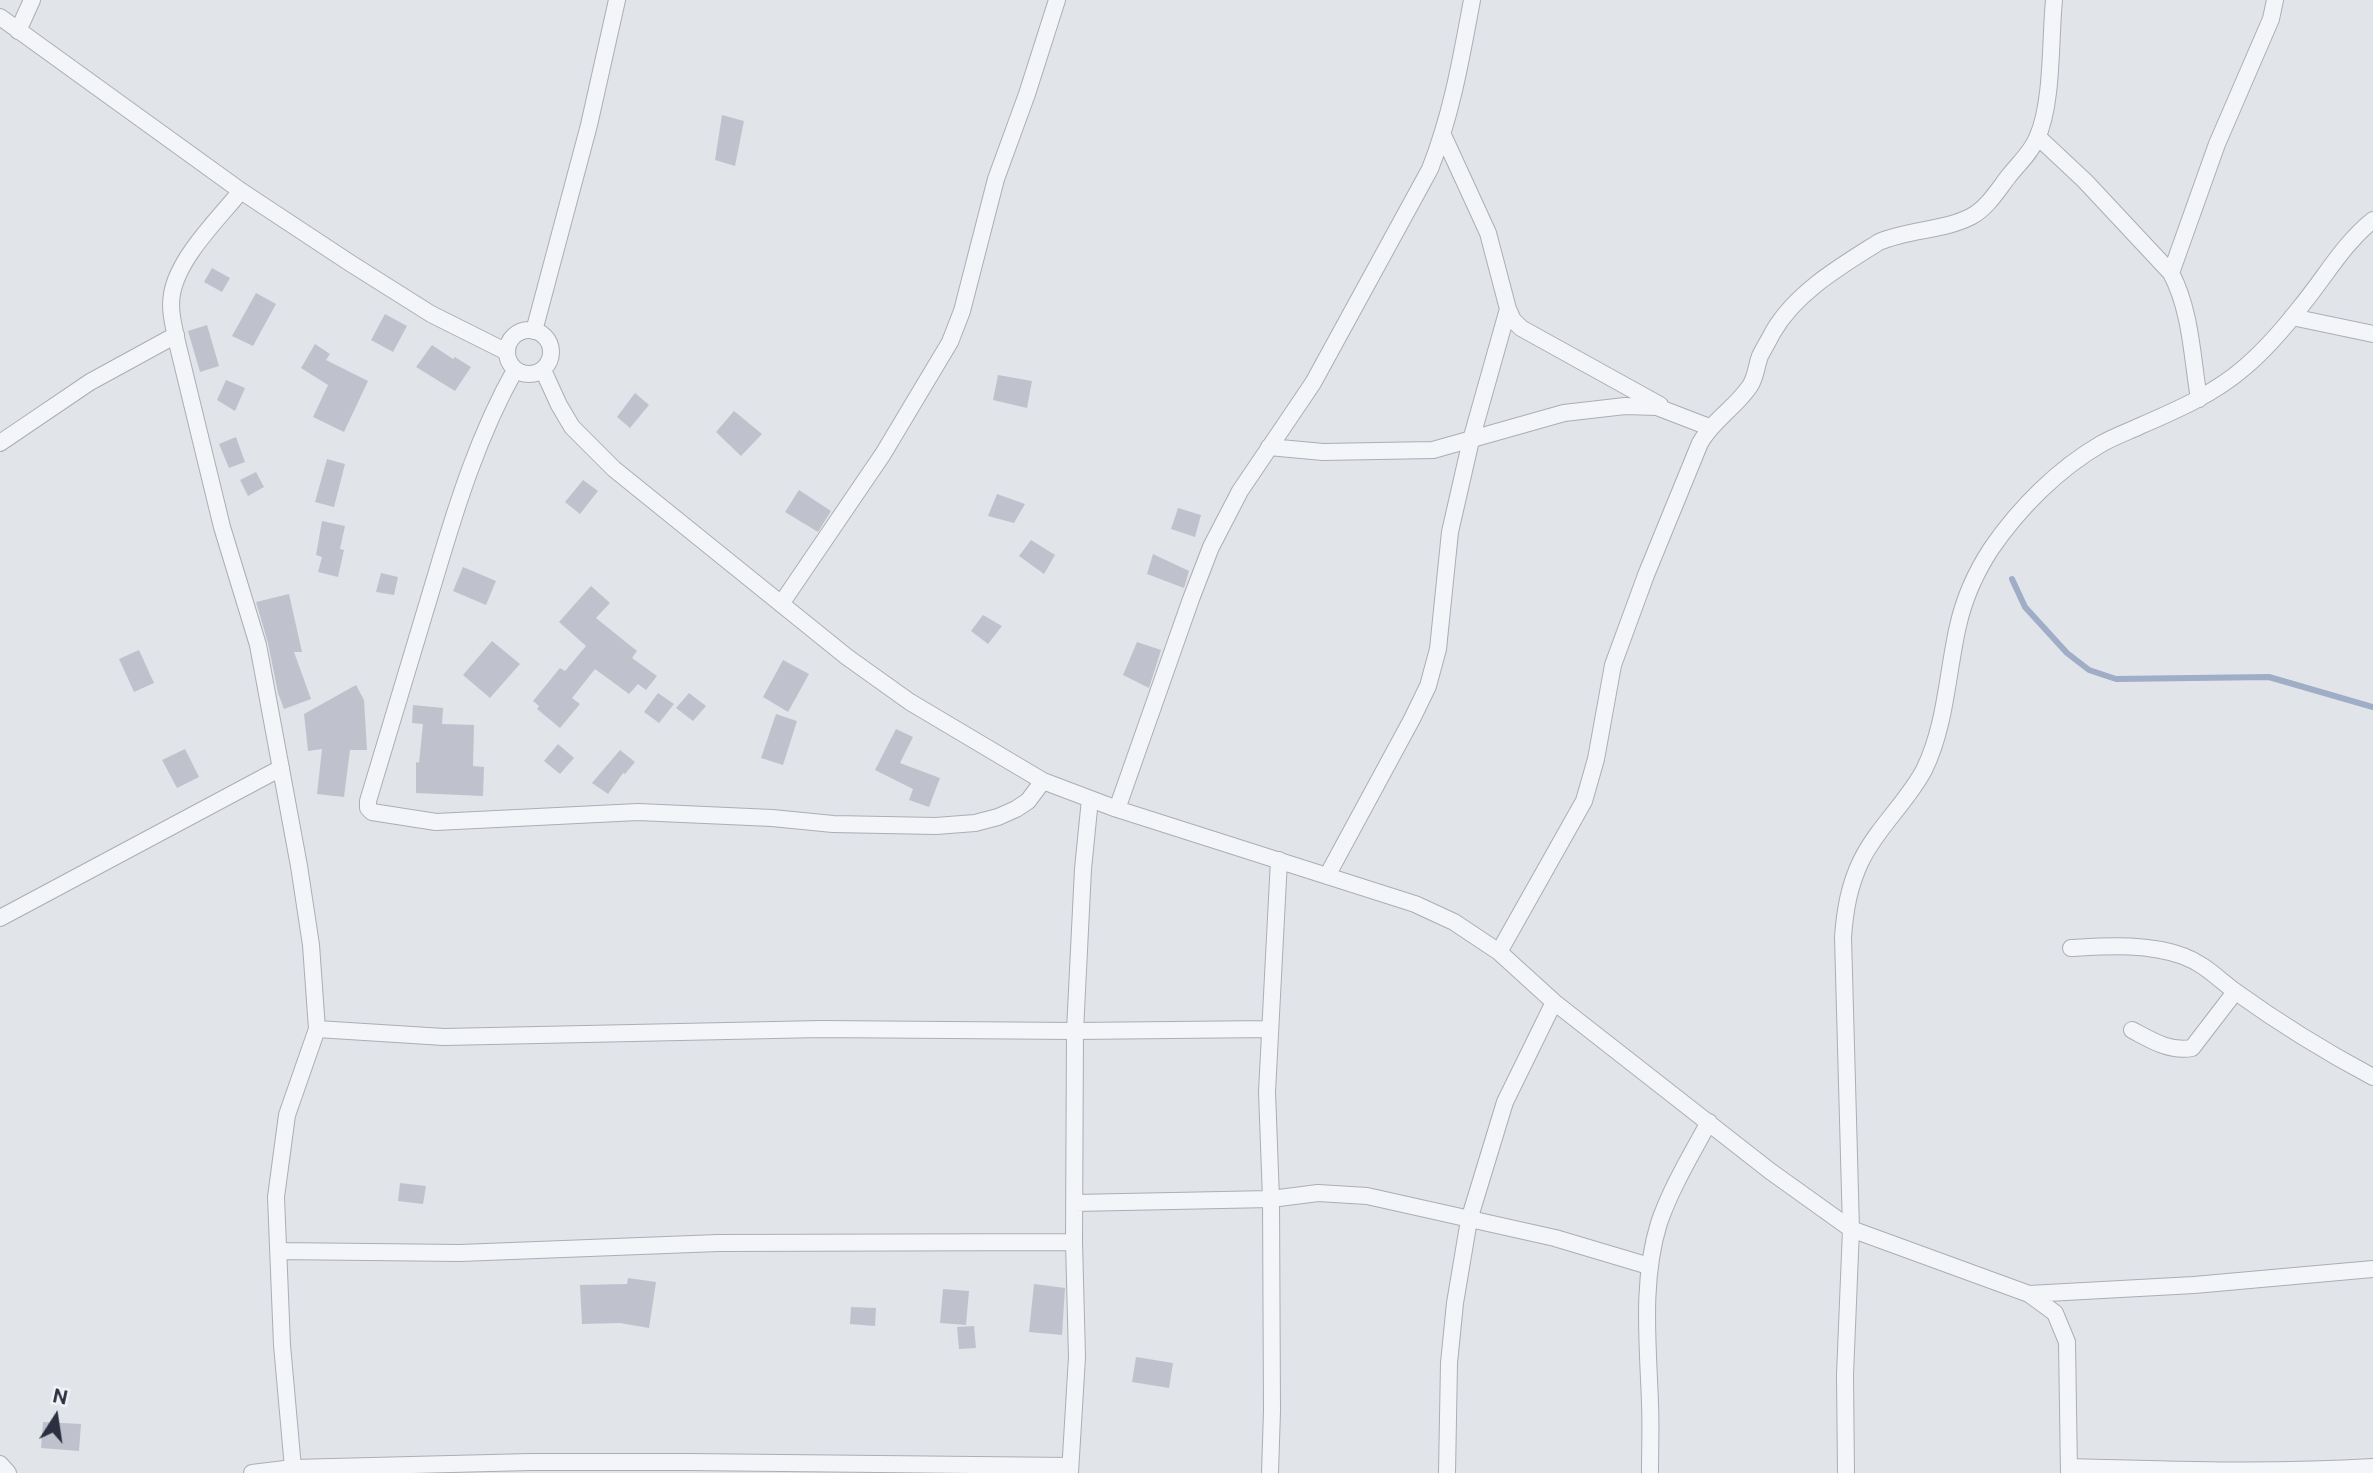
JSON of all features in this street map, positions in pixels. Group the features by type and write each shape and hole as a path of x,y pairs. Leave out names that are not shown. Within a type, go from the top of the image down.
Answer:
{"street":[{"path":"18,30 32,0"},
{"path":"534,331 586,137 617,0"},
{"path":"781,604 883,454 950,342 961,311 996,179 1057,0"},
{"path":"1116,809 1211,547 1240,491 1313,383 1430,169 1454,100 1472,0"},
{"path":"1499,952 1584,802 1596,759 1613,665 1646,575 1709,427 1733,406 1751,384 1756,376 1760,356 1772,333 1800,298 1879,242 1894,235 1972,216 1994,196 2038,137 2047,96 2054,0"},
{"path":"2171,273 2217,144 2271,19 2275,0"},
{"path":"0,18 241,191 431,314 507,352"},
{"path":"1444,135 1488,233 1507,309 1513,320 1521,328 1673,412 1709,427"},
{"path":"2038,137 2085,181 2171,273 2185,308 2199,399"},
{"path":"241,191 198,244 176,277 171,296 176,335 222,527 258,645 311,945 317,1029 287,1115 276,1197 282,1345 293,1470"},
{"path":"1846,1473 1845,1375 1852,1229 1843,937 1846,905 1861,859 1923,771 1933,748 1957,627 1974,579 1991,549 2012,523 2040,490 2071,464 2102,443 2221,387 2247,365 2292,317 2332,264 2373,220"},
{"path":"1327,876 1428,685 1438,649 1450,532 1471,440 1507,309"},
{"path":"2292,317 2373,334"},
{"path":"524,331 543,335 549,342 551,352 549,362 543,370 534,374 515,370 509,362 507,352 515,335 524,331"},
{"path":"0,443 90,382 176,335"},
{"path":"515,370 484,433 449,530 368,801 368,808 372,812 436,822 638,812 772,818 833,824 936,826 975,823 1007,813 1028,801 1043,781"},
{"path":"543,370 572,427 614,469 847,657 911,702 1043,781 1116,809 1415,904 1454,922 1499,952 1554,1002 1770,1171 1852,1229 2029,1294 2055,1314 2067,1342 2069,1470 2229,1472 2373,1467"},
{"path":"1269,447 1323,452 1433,450 1564,413 1640,406 1673,412"},
{"path":"0,918 281,768"},
{"path":"252,1473 661,1462 1070,1469 1077,1357 1074,1242 1075,1031 1083,869 1090,799"},
{"path":"1270,1473 1272,1411 1267,1091 1279,860"},
{"path":"2071,947 2119,946 2154,949 2182,956 2205,966 2235,992 2328,1053 2373,1077"},
{"path":"2132,1030 2166,1047 2181,1050 2192,1048 2235,992"},
{"path":"1447,1473 1450,1351 1469,1220 1505,1102 1554,1002"},
{"path":"317,1029 444,1037 821,1029 1269,1030"},
{"path":"1650,1473 1647,1358 1649,1266 1659,1223 1668,1201 1709,1122"},
{"path":"1074,1203 1270,1199 1318,1193 1367,1196 1556,1238 1649,1266"},
{"path":"278,1251 460,1253 718,1243 1074,1242"},
{"path":"2029,1294 2194,1285 2373,1269"},
{"path":"0,1464 8,1473"}],"building":[{"path":"722,115 744,121 735,166 715,160"},
{"path":"212,268 230,278 222,292 204,282"},
{"path":"256,293 276,304 253,346 232,336"},
{"path":"385,314 407,326 393,352 371,340"},
{"path":"207,325 219,366 200,372 188,331"},
{"path":"315,344 330,354 326,360 368,381 344,432 313,417 328,385 301,368"},
{"path":"432,345 471,367 455,391 416,367"},
{"path":"998,375 1032,381 1027,408 993,400"},
{"path":"226,380 245,388 235,411 217,400"},
{"path":"635,393 649,405 630,428 617,417"},
{"path":"734,411 762,434 741,456 716,432"},
{"path":"236,437 245,462 229,468 219,444"},
{"path":"327,459 345,464 334,507 315,502"},
{"path":"256,472 264,487 248,496 240,480"},
{"path":"583,480 598,491 580,514 565,502"},
{"path":"799,490 831,511 818,532 785,512"},
{"path":"997,494 1025,504 1014,523 988,516"},
{"path":"1178,508 1201,515 1195,537 1171,529"},
{"path":"322,521 345,526 340,549 344,550 338,577 318,572 322,557 316,555"},
{"path":"1031,540 1055,555 1044,574 1019,556"},
{"path":"1153,554 1189,571 1184,588 1147,574"},
{"path":"463,567 496,581 486,605 453,591"},
{"path":"381,573 398,577 394,595 376,592"},
{"path":"591,586 610,603 596,618 637,651 632,658 657,676 646,690 638,684 629,694 595,669 572,698 580,704 560,728 537,709 539,706 533,701 560,668 565,671 586,646 559,622"},
{"path":"289,594 302,652 294,652 311,699 284,709 256,602"},
{"path":"983,615 1002,626 988,644 971,631"},
{"path":"492,641 520,664 490,698 463,675"},
{"path":"1137,642 1161,650 1149,688 1123,675"},
{"path":"139,650 154,683 134,692 119,659"},
{"path":"783,660 809,674 788,712 763,697"},
{"path":"356,685 364,700 367,750 350,750 344,797 317,794 322,749 308,751 304,714"},
{"path":"658,693 674,704 659,723 644,712"},
{"path":"689,693 706,706 693,721 676,708"},
{"path":"413,705 443,708 442,724 474,725 473,766 484,767 483,796 416,793 416,762 419,763 423,724 412,723"},
{"path":"776,714 797,721 783,765 761,758"},
{"path":"896,729 913,737 900,763 940,778 929,807 909,800 913,789 875,770"},
{"path":"558,744 574,758 560,774 544,761"},
{"path":"185,749 199,777 177,788 162,760"},
{"path":"620,750 635,762 608,794 592,783"},
{"path":"400,1183 426,1186 423,1204 398,1201"},
{"path":"628,1278 656,1282 649,1328 620,1323 582,1324 580,1285 627,1284"},
{"path":"1034,1284 1065,1288 1062,1335 1029,1332"},
{"path":"943,1289 969,1291 966,1325 940,1323"},
{"path":"851,1307 876,1308 875,1326 850,1324"},
{"path":"974,1326 976,1348 959,1349 957,1327"},
{"path":"1136,1357 1173,1363 1169,1388 1132,1382"},
{"path":"43,1422 81,1424 79,1451 41,1448"}],"waterway":[{"path":"2012,579 2025,607 2067,653 2089,670 2116,679 2269,677 2373,707"}]}
